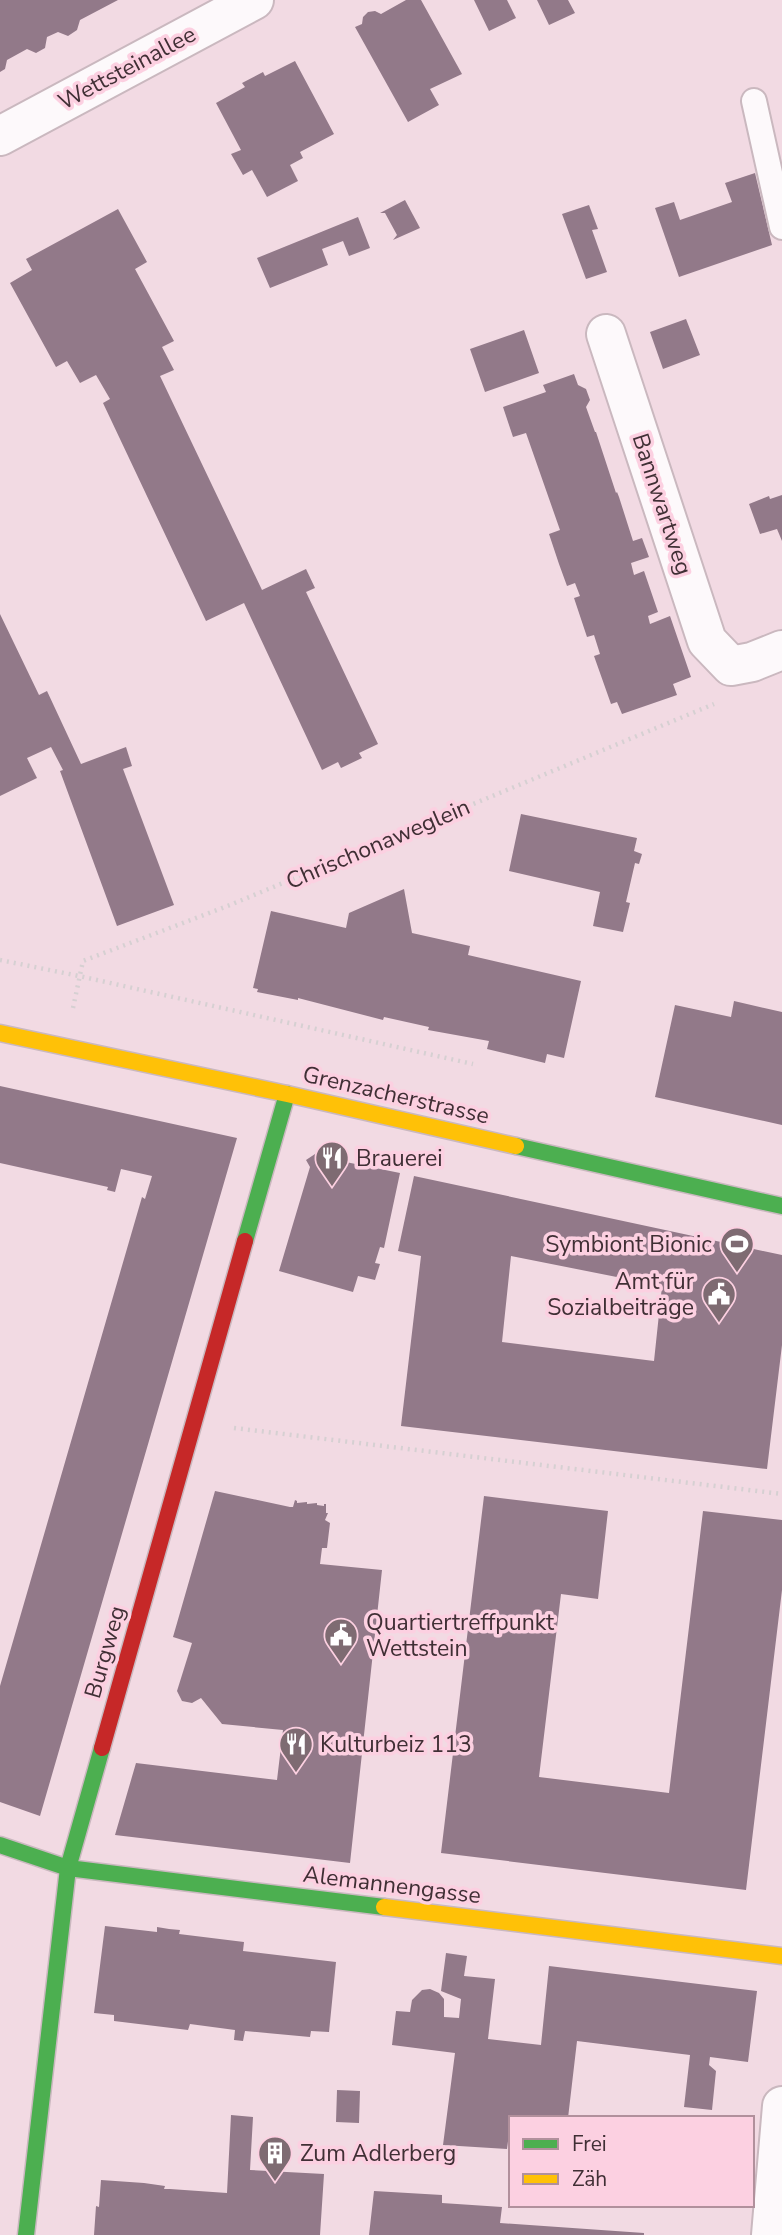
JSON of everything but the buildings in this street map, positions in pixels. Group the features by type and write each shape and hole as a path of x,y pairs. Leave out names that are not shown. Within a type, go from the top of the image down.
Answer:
{"street":[{"name":"Wettsteinallee","path":"0,136 254,0"},
{"name":"Bannwartweg","path":"606,334 707,641 731,666"},
{"path":"731,666 752,662 782,650"},
{"name":"Grenzacherstrasse","path":"0,1033 288,1094 782,1206"},
{"name":"Burgweg","path":"26,2235 68,1868 288,1094"},
{"name":"Alemannengasse","path":"0,1844 68,1868 782,1956"},
{"path":"771,2235 782,2106"}],"lane":[{"path":"754,101 782,228"}],"path":[{"name":"Chrischonaweglein","path":"79,976 83,961 230,905 716,704 731,666"},
{"path":"0,960 473,1064"},
{"path":"65,1048 79,976"},
{"path":"194,1423 782,1494"}],"traffic: fast":[{"path":"245,1241 287,1094"},
{"path":"516,1146 782,1206"},
{"path":"26,2235 68,1868 102,1748"},
{"path":"0,1845 68,1868 384,1907"}],"traffic: slow":[{"path":"0,1033 516,1146"},
{"path":"384,1907 782,1956"}],"traffic: jam":[{"path":"102,1748 245,1241"}],"place":[{"name":"Brauerei","path":"332,1188"},
{"name":"Symbiont Bionic","path":"737,1274"},
{"name":"Amt für Sozialbeiträge","path":"719,1324"},
{"name":"Quartiertreffpunkt Wettstein","path":"341,1665"},
{"name":"Kulturbeiz 113","path":"296,1774"},
{"name":"Zum Adlerberg","path":"275,2183"}]}
